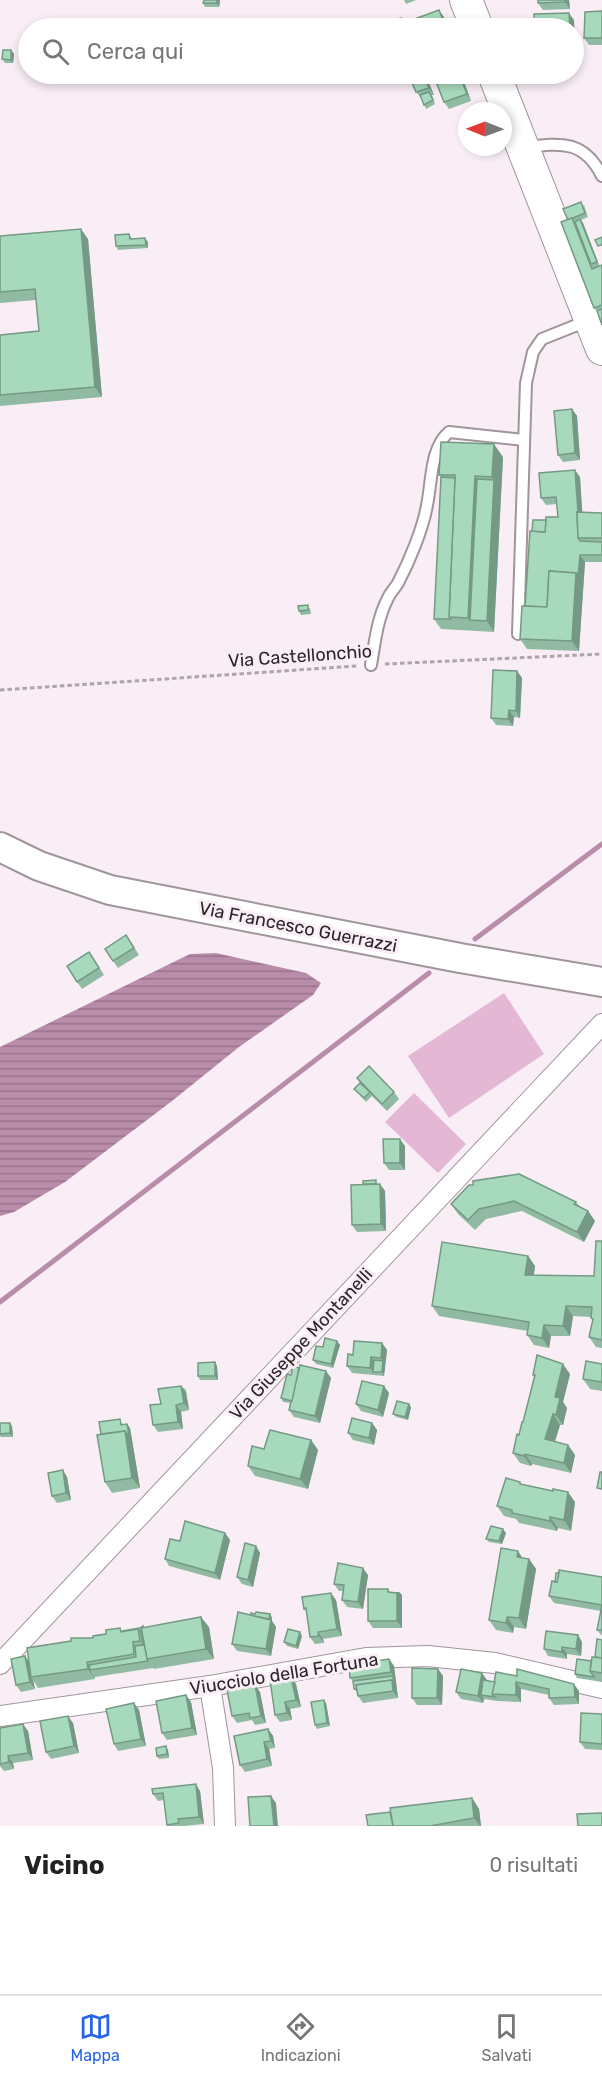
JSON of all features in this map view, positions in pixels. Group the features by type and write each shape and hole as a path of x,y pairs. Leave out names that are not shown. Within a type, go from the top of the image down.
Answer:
{"main road":[{"path":"466,0 473,18"},
{"path":"498,84 602,348"},
{"name":"Via Francesco Guerrazzi","path":"0,847 39,867 110,890 460,958 602,982"}],"street":[{"name":"Via Giuseppe Montanelli","path":"0,1664 602,1024"},
{"name":"Viucciolo della Fortuna","path":"0,1716 210,1686 366,1658 428,1656 495,1663 602,1688"},
{"path":"210,1686 223,1768 225,1826"}],"lane":[{"path":"523,148 556,144 576,148 594,160 602,176"},
{"path":"518,634 526,383 533,352 542,339 590,319"},
{"path":"370,665 376,628 388,597 397,585 407,564 425,516 436,452 442,438 449,432 524,440"}],"path":[{"name":"Via Castellonchio","path":"0,690 370,665 602,654"}],"shaded area":[{"path":"216,953 306,973 321,983 313,995 239,1047 65,1182 14,1212 0,1216 0,1047 190,954"},
{"path":"504,993 544,1054 449,1118 408,1056"},
{"path":"414,1093 466,1144 438,1173 385,1122"}],"building":[{"path":"204,0 217,0 217,3 203,3"},
{"path":"538,0 565,0 565,2 538,3"},
{"path":"439,10 442,18 417,18"},
{"path":"602,11 602,38 584,38 585,12"},
{"path":"569,13 569,18 534,18 534,14"},
{"path":"3,50 11,50 11,60 2,59"},
{"path":"412,84 427,84 429,88 416,92"},
{"path":"437,84 463,84 467,94 444,102"},
{"path":"429,92 433,100 424,105 420,95"},
{"path":"581,202 585,213 568,220 563,209"},
{"path":"572,218 592,269 602,265 602,305 594,308 561,222"},
{"path":"580,219 597,262 591,264 575,222"},
{"path":"81,229 95,387 0,395 0,335 39,331 35,289 0,292 0,236"},
{"path":"129,234 130,239 145,238 146,245 116,246 115,235"},
{"path":"602,237 602,245 598,246 595,240"},
{"path":"602,309 602,325 597,311"},
{"path":"572,409 575,453 558,455 554,411"},
{"path":"441,442 494,444 492,477 475,476 468,618 449,617 455,475 439,475"},
{"path":"575,470 578,538 580,541 602,542 602,555 580,555 578,576 576,573 549,571 547,607 525,606 530,531 545,532 546,517 558,517 556,497 541,498 539,473"},
{"path":"441,477 455,478 449,617 451,619 434,619"},
{"path":"477,479 494,480 487,621 470,620"},
{"path":"577,512 602,513 602,538 578,538"},
{"path":"533,520 546,520 545,532 532,531"},
{"path":"549,571 576,573 572,641 520,639 522,606 547,607"},
{"path":"308,605 308,610 299,611 298,606"},
{"path":"493,670 517,671 516,711 509,710 508,719 491,718"},
{"path":"126,935 134,948 113,961 105,949"},
{"path":"89,952 99,968 77,982 67,966"},
{"path":"369,1066 394,1092 382,1104 357,1078"},
{"path":"360,1083 370,1092 364,1098 354,1089"},
{"path":"383,1139 400,1139 400,1163 384,1163"},
{"path":"519,1174 576,1202 574,1204 588,1211 577,1232 514,1201 479,1209 468,1220 451,1204 469,1185 473,1185 473,1181"},
{"path":"376,1180 376,1184 363,1184 363,1181"},
{"path":"380,1184 381,1224 352,1225 351,1185"},
{"path":"596,1241 602,1241 602,1340 589,1337 593,1319 591,1318 592,1307 566,1306 563,1326 544,1325 542,1338 527,1335 529,1322 432,1306 442,1242 528,1256 525,1275 594,1276"},
{"path":"325,1338 337,1341 331,1364 313,1360 316,1346 323,1347"},
{"path":"354,1341 382,1343 381,1358 371,1357 370,1368 347,1366 348,1354 353,1355"},
{"path":"537,1355 563,1364 555,1397 560,1398 556,1415 553,1414 545,1439 568,1445 564,1463 513,1453 535,1375 533,1375"},
{"path":"374,1360 383,1361 382,1372 373,1372"},
{"path":"586,1361 602,1364 602,1382 583,1379"},
{"path":"215,1362 215,1376 198,1376 198,1363"},
{"path":"300,1365 326,1371 315,1416 289,1410"},
{"path":"293,1366 299,1368 292,1401 281,1398 287,1374 291,1375"},
{"path":"362,1381 384,1386 378,1410 356,1404"},
{"path":"181,1386 184,1403 176,1405 178,1422 153,1425 150,1405 161,1404 158,1389"},
{"path":"397,1401 409,1404 405,1417 393,1414"},
{"path":"352,1418 372,1423 369,1438 348,1433"},
{"path":"120,1419 121,1425 127,1424 129,1437 125,1431 101,1434 99,1422"},
{"path":"0,1423 10,1423 10,1433 0,1434"},
{"path":"270,1430 311,1440 300,1479 248,1466 252,1446 264,1449"},
{"path":"125,1431 132,1478 105,1482 97,1435"},
{"path":"63,1470 66,1493 52,1496 48,1473"},
{"path":"600,1472 602,1472 602,1489 597,1488"},
{"path":"506,1478 520,1482 520,1484 568,1492 564,1520 550,1517 550,1521 512,1513 512,1510 497,1506"},
{"path":"185,1521 225,1533 215,1573 165,1559 170,1539 180,1541"},
{"path":"491,1526 503,1529 499,1541 486,1539"},
{"path":"245,1543 256,1546 248,1580 237,1577"},
{"path":"501,1548 518,1551 517,1557 529,1559 519,1618 507,1617 506,1623 489,1620"},
{"path":"338,1563 363,1568 358,1602 342,1600 344,1585 334,1584"},
{"path":"559,1570 602,1577 602,1605 549,1596 552,1581 557,1582"},
{"path":"368,1589 388,1589 388,1592 397,1593 397,1621 368,1621"},
{"path":"331,1593 337,1629 318,1632 319,1636 310,1637 302,1597"},
{"path":"602,1605 602,1630 597,1630"},
{"path":"238,1612 271,1620 266,1649 232,1644"},
{"path":"256,1612 270,1614 269,1619 251,1615"},
{"path":"201,1617 206,1649 147,1659 141,1628"},
{"path":"143,1626 141,1628 148,1661 90,1670 89,1665 136,1657 135,1646 143,1645 141,1632 138,1629 122,1631"},
{"path":"120,1628 121,1632 138,1629 140,1641 133,1642 134,1654 87,1662 88,1669 31,1677 27,1648 71,1641 71,1638 93,1638 93,1636 106,1634 106,1630"},
{"path":"288,1629 300,1632 296,1646 284,1642"},
{"path":"546,1631 578,1635 576,1649 562,1647 562,1652 544,1649"},
{"path":"597,1639 602,1640 602,1658 595,1657"},
{"path":"25,1656 30,1682 16,1685 11,1659"},
{"path":"592,1657 602,1658 602,1673 590,1671"},
{"path":"389,1659 391,1672 350,1678 349,1665"},
{"path":"577,1659 591,1661 590,1671 594,1677 575,1674"},
{"path":"412,1668 438,1669 437,1698 412,1698"},
{"path":"461,1669 482,1673 478,1696 456,1692"},
{"path":"517,1669 574,1684 575,1697 549,1698 549,1689 516,1682 516,1695 492,1694 496,1672 517,1676"},
{"path":"393,1676 394,1683 392,1680 356,1685 357,1689 354,1689 353,1681"},
{"path":"291,1677 296,1700 285,1702 287,1713 275,1715 270,1680"},
{"path":"392,1680 393,1691 358,1696 356,1685"},
{"path":"483,1680 495,1682 492,1694 495,1697 481,1695"},
{"path":"255,1685 261,1716 250,1718 249,1713 232,1716 227,1690"},
{"path":"186,1695 192,1728 162,1733 156,1701"},
{"path":"324,1700 327,1723 315,1725 311,1702"},
{"path":"134,1703 141,1739 114,1744 106,1709"},
{"path":"581,1713 602,1714 602,1744 580,1742"},
{"path":"68,1716 74,1746 46,1752 40,1721"},
{"path":"23,1724 28,1753 8,1756 9,1762 0,1764 0,1728"},
{"path":"268,1729 271,1741 264,1742 267,1759 240,1765 234,1736"},
{"path":"166,1746 167,1754 157,1756 156,1748"},
{"path":"196,1784 199,1817 178,1819 179,1823 167,1825 163,1793 153,1794 152,1789"},
{"path":"271,1796 274,1826 250,1826 248,1797"},
{"path":"472,1798 474,1818 430,1826 393,1826 390,1808"},
{"path":"390,1812 393,1826 368,1826 366,1815"},
{"path":"602,1813 602,1826 578,1826 577,1814"}],"waterway":[{"path":"475,939 602,844"},
{"path":"0,1302 429,973"}]}
